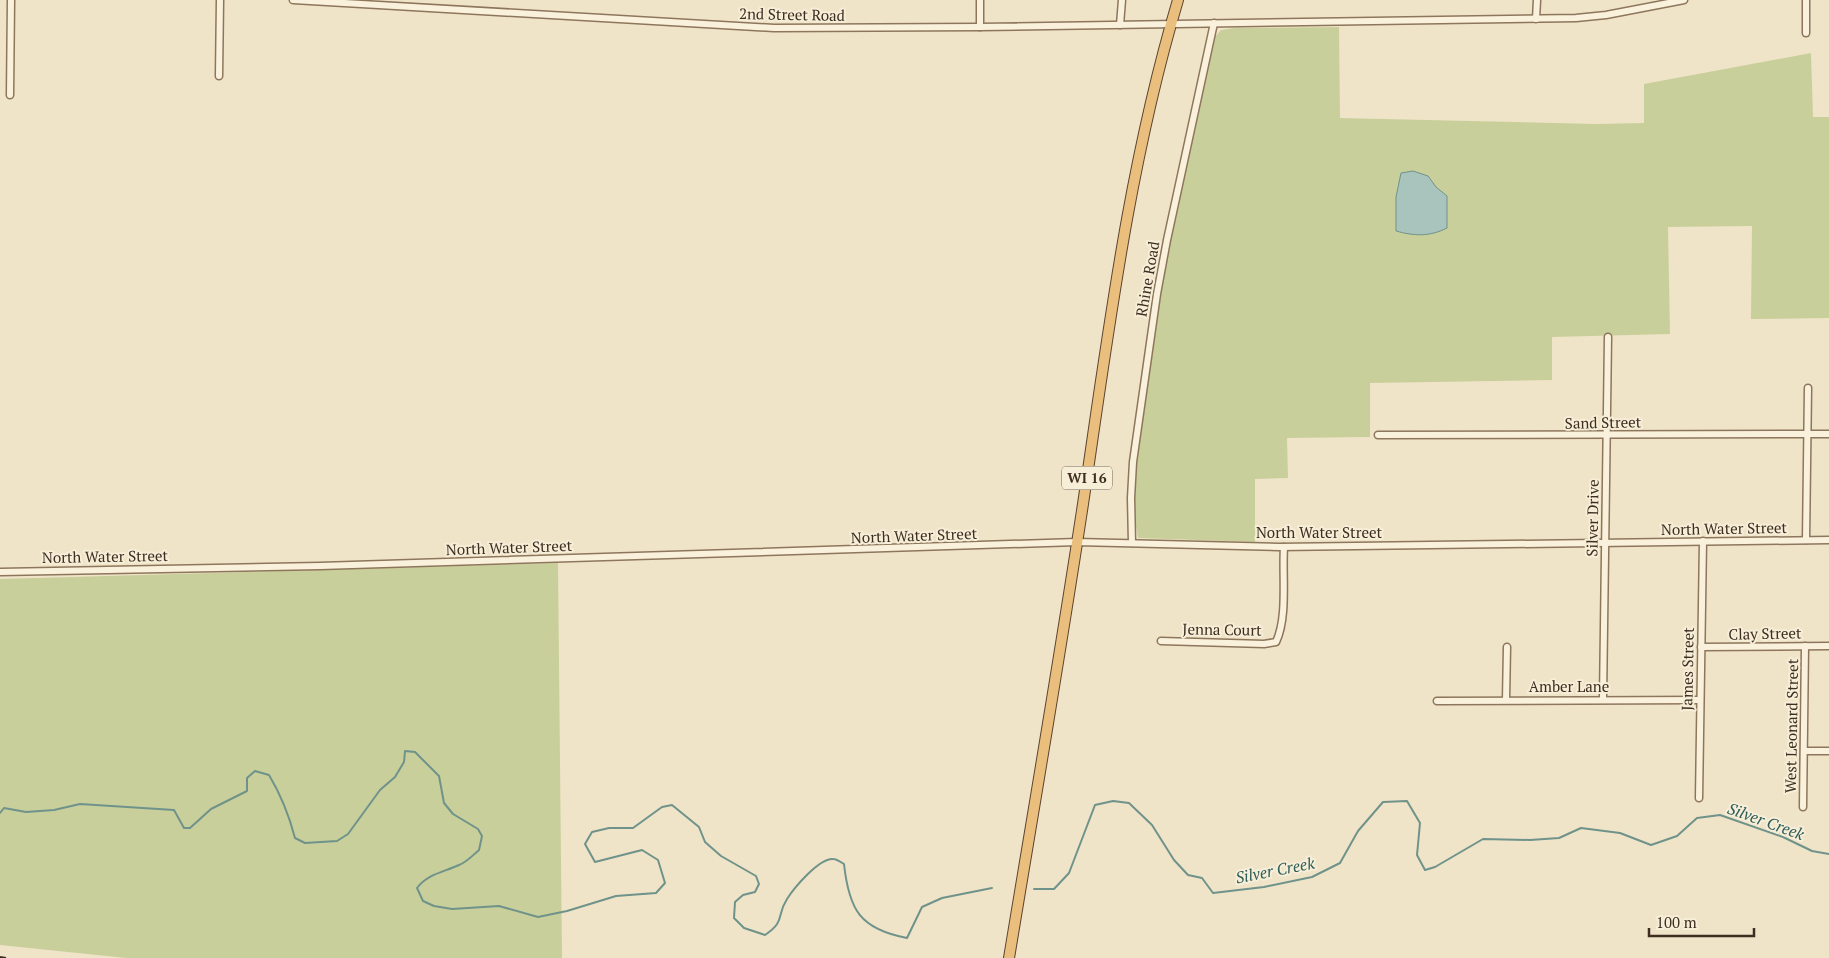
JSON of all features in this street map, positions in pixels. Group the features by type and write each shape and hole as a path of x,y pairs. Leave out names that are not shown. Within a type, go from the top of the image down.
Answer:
{"highway":[{"name":"WI 16","path":"1009,958 1132,195 1150,104 1178,0"}],"street":[{"path":"10,95 11,0"},
{"path":"219,76 220,0"},
{"name":"2nd Street Road","path":"293,0 774,28 1536,20 1606,15 1684,0"},
{"path":"980,0 980,27"},
{"path":"1120,24 1122,0"},
{"path":"1536,20 1537,0"},
{"path":"1806,0 1806,33"},
{"name":"Rhine Road","path":"1132,543 1131,498 1133,462 1150,341 1167,240 1214,23"},
{"name":"Silver Drive","path":"1603,699 1608,337"},
{"path":"1806,540 1808,388"},
{"name":"Sand Street","path":"1378,436 1829,434"},
{"name":"North Water Street","path":"0,572 312,566 1077,542 1284,547 1829,540"},
{"name":"James Street","path":"1699,798 1703,541"},
{"name":"Jenna Court","path":"1161,641 1264,644 1276,642 1280,634 1283,617 1284,547"},
{"name":"West Leonard Street","path":"1803,807 1805,646"},
{"name":"Clay Street","path":"1701,647 1829,646"},
{"path":"1506,700 1507,647"},
{"name":"Amber Lane","path":"1438,701 1700,700"},
{"path":"1805,751 1829,751"}],"green space":[{"path":"1339,27 1340,118 1596,124 1644,123 1644,84 1811,53 1813,117 1829,117 1829,318 1751,319 1752,226 1668,227 1670,334 1552,337 1552,380 1370,383 1370,437 1287,438 1288,478 1255,479 1255,542 1138,538 1133,509 1134,466 1154,330 1172,223 1214,38 1221,30 1234,28"},
{"path":"558,563 562,958 126,958 0,945 0,579"}],"water":[{"path":"1413,171 1428,176 1436,187 1447,196 1447,228 1422,235 1396,231 1396,197 1401,173"}],"waterway":[{"path":"0,813 4,808 26,812 54,810 80,804 174,810 184,828 190,828 211,809 247,791 247,778 255,771 269,775 284,805 295,838 305,843 337,841 348,834 380,790 395,777 404,762 405,751 415,752 439,776 444,803 453,814 478,829 482,836 479,850 467,860 431,876 417,888 423,901 434,906 452,909 499,906 538,917 567,911 616,896 656,893 665,883 658,860 642,850 595,862 585,844 592,832 609,828 633,828 662,807 672,805 699,827 705,842 721,856 756,876 759,884 755,892 743,895 735,902 734,918 744,928 765,935 776,926 784,905 795,888 807,874 827,860 834,859 844,864 849,894 860,915 868,923 878,929 907,938 922,907 942,898 992,888"},
{"name":"Silver Creek","path":"1034,889 1054,889 1069,873 1095,805 1113,801 1129,803 1152,825 1174,860 1188,875 1202,878 1213,893 1264,887 1312,877 1340,863 1358,831 1383,802 1407,801 1420,823 1417,855 1425,870 1435,867 1483,839 1530,840 1559,838 1581,828 1620,833 1651,845 1677,836 1697,818 1720,815 1783,837 1812,851 1829,854"}],"railway":[{"path":"0,957 6,958"}]}
